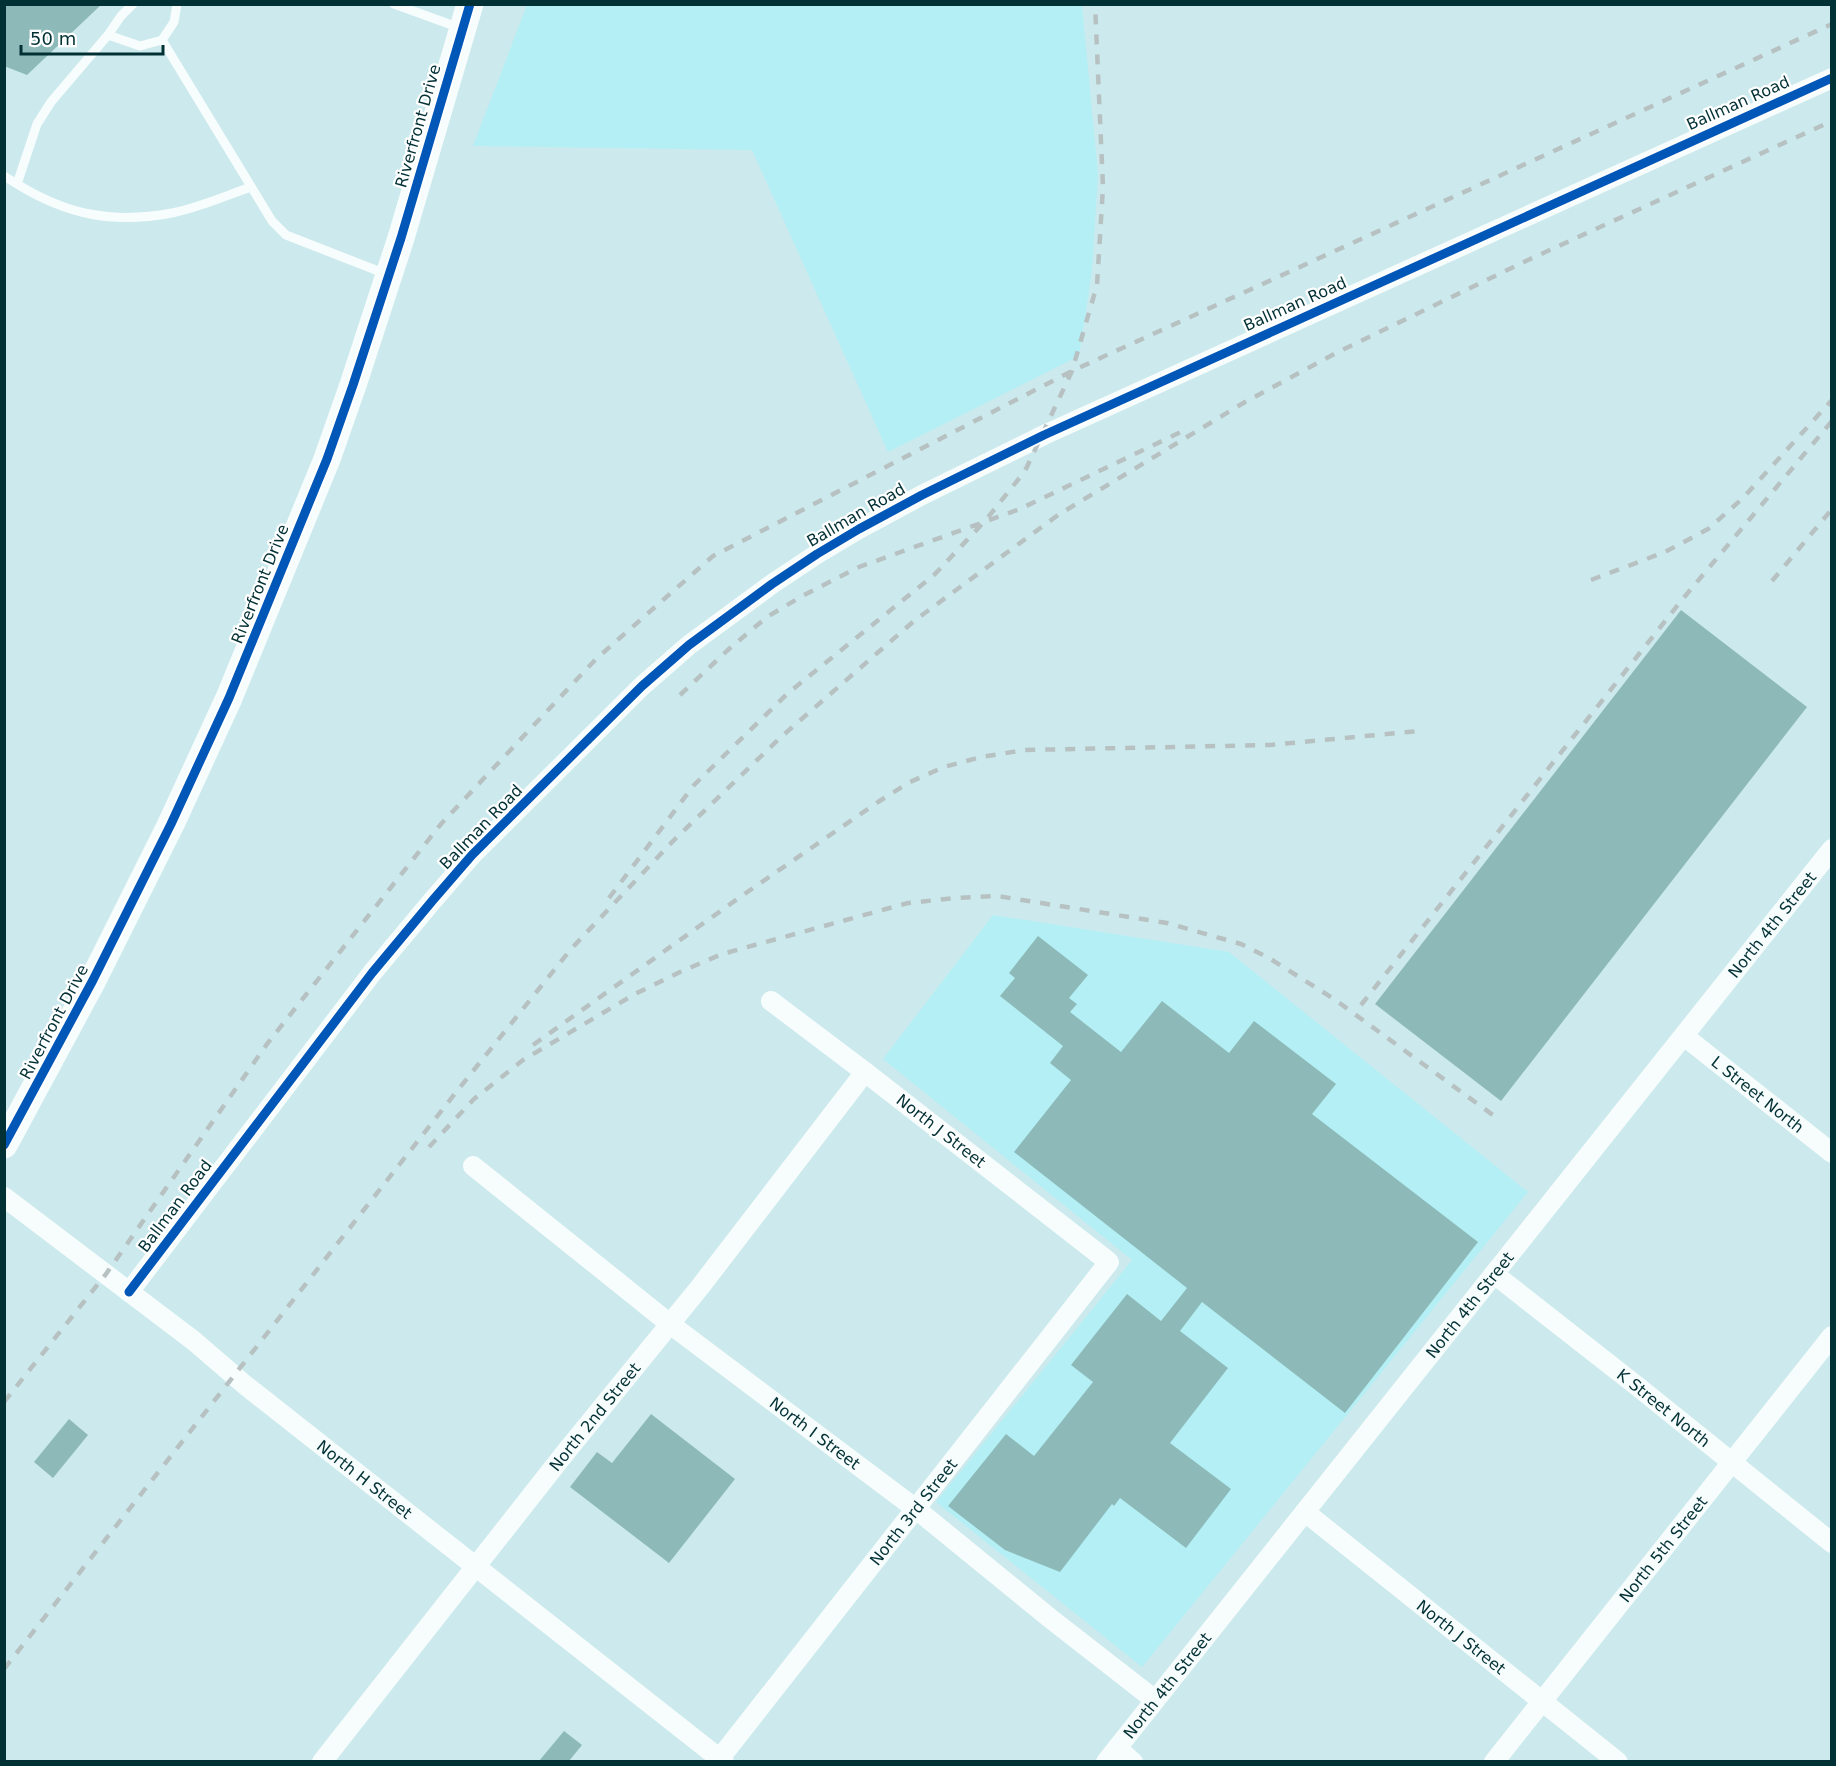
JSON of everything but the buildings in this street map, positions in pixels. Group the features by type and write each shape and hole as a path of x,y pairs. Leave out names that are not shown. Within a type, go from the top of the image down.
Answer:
{"street":[{"name":"Riverfront Drive","path":"4,1145 93,980 171,824 229,698 327,459 388,275 466,16"},
{"name":"Ballman Road","path":"129,1292 372,973 472,855 642,686 689,645 772,584 859,529 1044,435 1832,78"},
{"name":"North 4th Street","path":"1111,1755 1832,849"},
{"name":"North J Street","path":"771,1001 1109,1262"},
{"name":"L Street North","path":"1684,1036 1832,1153"},
{"name":"North 2nd Street","path":"322,1761 670,1324 865,1072"},
{"name":"North I Street","path":"473,1166 670,1324 916,1509 1155,1700"},
{"name":"North H Street","path":"4,1197 194,1341 245,1385 720,1760"},
{"name":"North 3rd Street","path":"720,1760 1109,1262"},
{"name":"K Street North","path":"1494,1274 1832,1543"},
{"name":"North 5th Street","path":"1494,1761 1832,1336"},
{"name":"North J Street","path":"1305,1512 1618,1761"},
{"path":"1111,1755 1133,1761"}],"lane":[{"path":"17,184 37,124 51,102 133,4"},
{"path":"108,35 140,46 162,40 174,22 177,4"},
{"path":"394,4 466,16"},
{"path":"162,40 272,221 286,235 388,275"},
{"path":"4,176 43,200 90,215 129,219 174,213 251,187"}],"shaded area":[{"path":"527,5 1082,5 1098,174 1092,271 1079,356 888,452 752,150 473,146"},
{"path":"993,915 1229,952 1528,1192 1142,1667 936,1502 1132,1260 883,1059"}],"railway":[{"path":"609,898 694,785 787,694 934,575 985,521 1025,471 1072,371 1097,285 1103,187 1095,4"},
{"path":"4,1402 106,1274 267,1044 441,824 596,659 713,556 1072,371 1832,24"},
{"path":"4,1669 571,949 673,841 781,737 914,621 1058,515 1245,402 1338,352 1528,260 1832,121"},
{"path":"1591,580 1665,552 1708,529 1743,498 1832,400"},
{"path":"1361,1005 1681,601 1832,421"},
{"path":"680,695 767,617 804,595 859,567 1020,509 1185,430"},
{"path":"1772,581 1832,509"},
{"path":"533,1045 878,802 910,782 944,767 981,757 1025,750 1270,745 1419,731"},
{"path":"429,1147 474,1099 523,1060 635,994 680,972 722,954 908,903 997,896 1167,923 1241,944 1269,958 1334,999 1497,1118"}],"cycle path":[{"path":"4,1145 93,980 171,824 229,698 327,459 401,238 470,4"},
{"path":"129,1292 372,973 472,855 642,686 689,645 772,584 859,529 1044,435 1832,78"}]}
